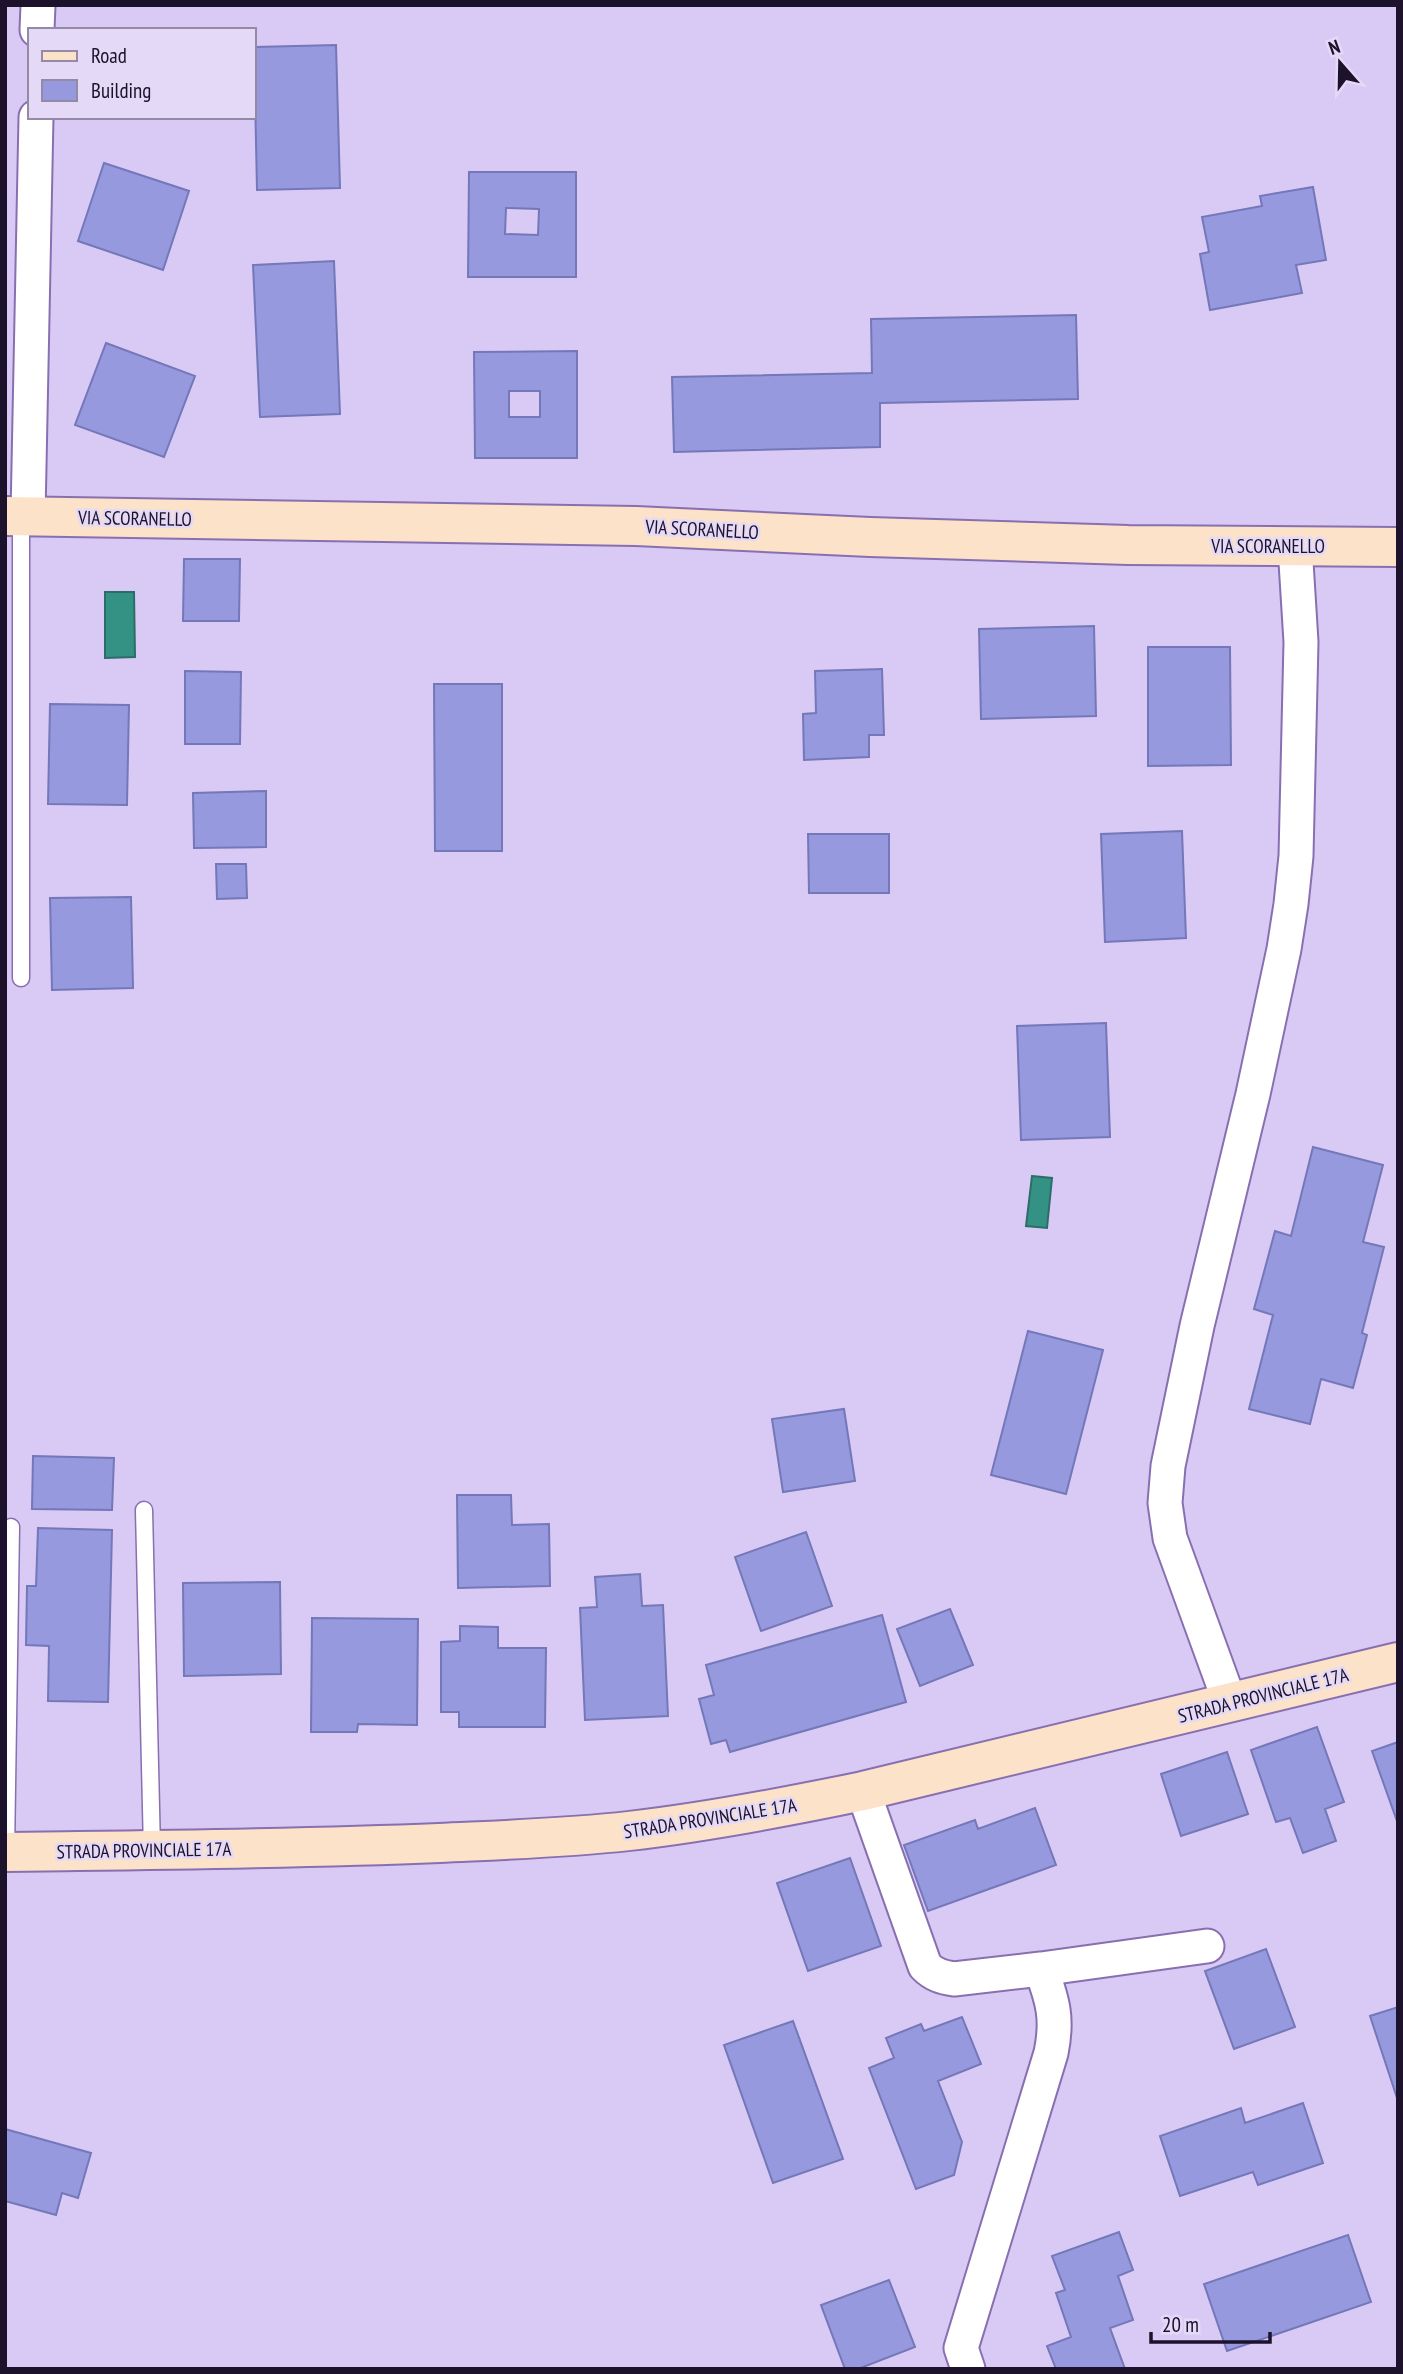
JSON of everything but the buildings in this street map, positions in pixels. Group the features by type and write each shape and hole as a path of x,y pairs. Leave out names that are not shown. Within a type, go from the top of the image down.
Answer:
{"main road":[{"name":"VIA SCORANELLO","path":"18,516 636,526 1128,545 1398,547"},
{"name":"STRADA PROVINCIALE 17A","path":"6,1852 330,1848 525,1839 627,1831 737,1815 863,1791 1398,1662"}],"street":[{"path":"37,28 38,5"},
{"path":"18,516 36,119"},
{"path":"1230,1703 1170,1538 1166,1521 1165,1483 1197,1326 1259,1068 1289,916 1296,856 1301,642 1295,546"},
{"path":"863,1791 925,1966 932,1973 954,1979 1207,1946"},
{"path":"968,2369 961,2348 1054,2038 1055,2010 1041,1969"}],"lane":[{"path":"18,516 21,978"},
{"path":"144,1510 152,1850"},
{"path":"6,1852 11,1527"}],"shaded area":[{"path":"105,592 134,592 135,657 105,658"},
{"path":"1032,1176 1052,1178 1047,1228 1026,1226"}]}
